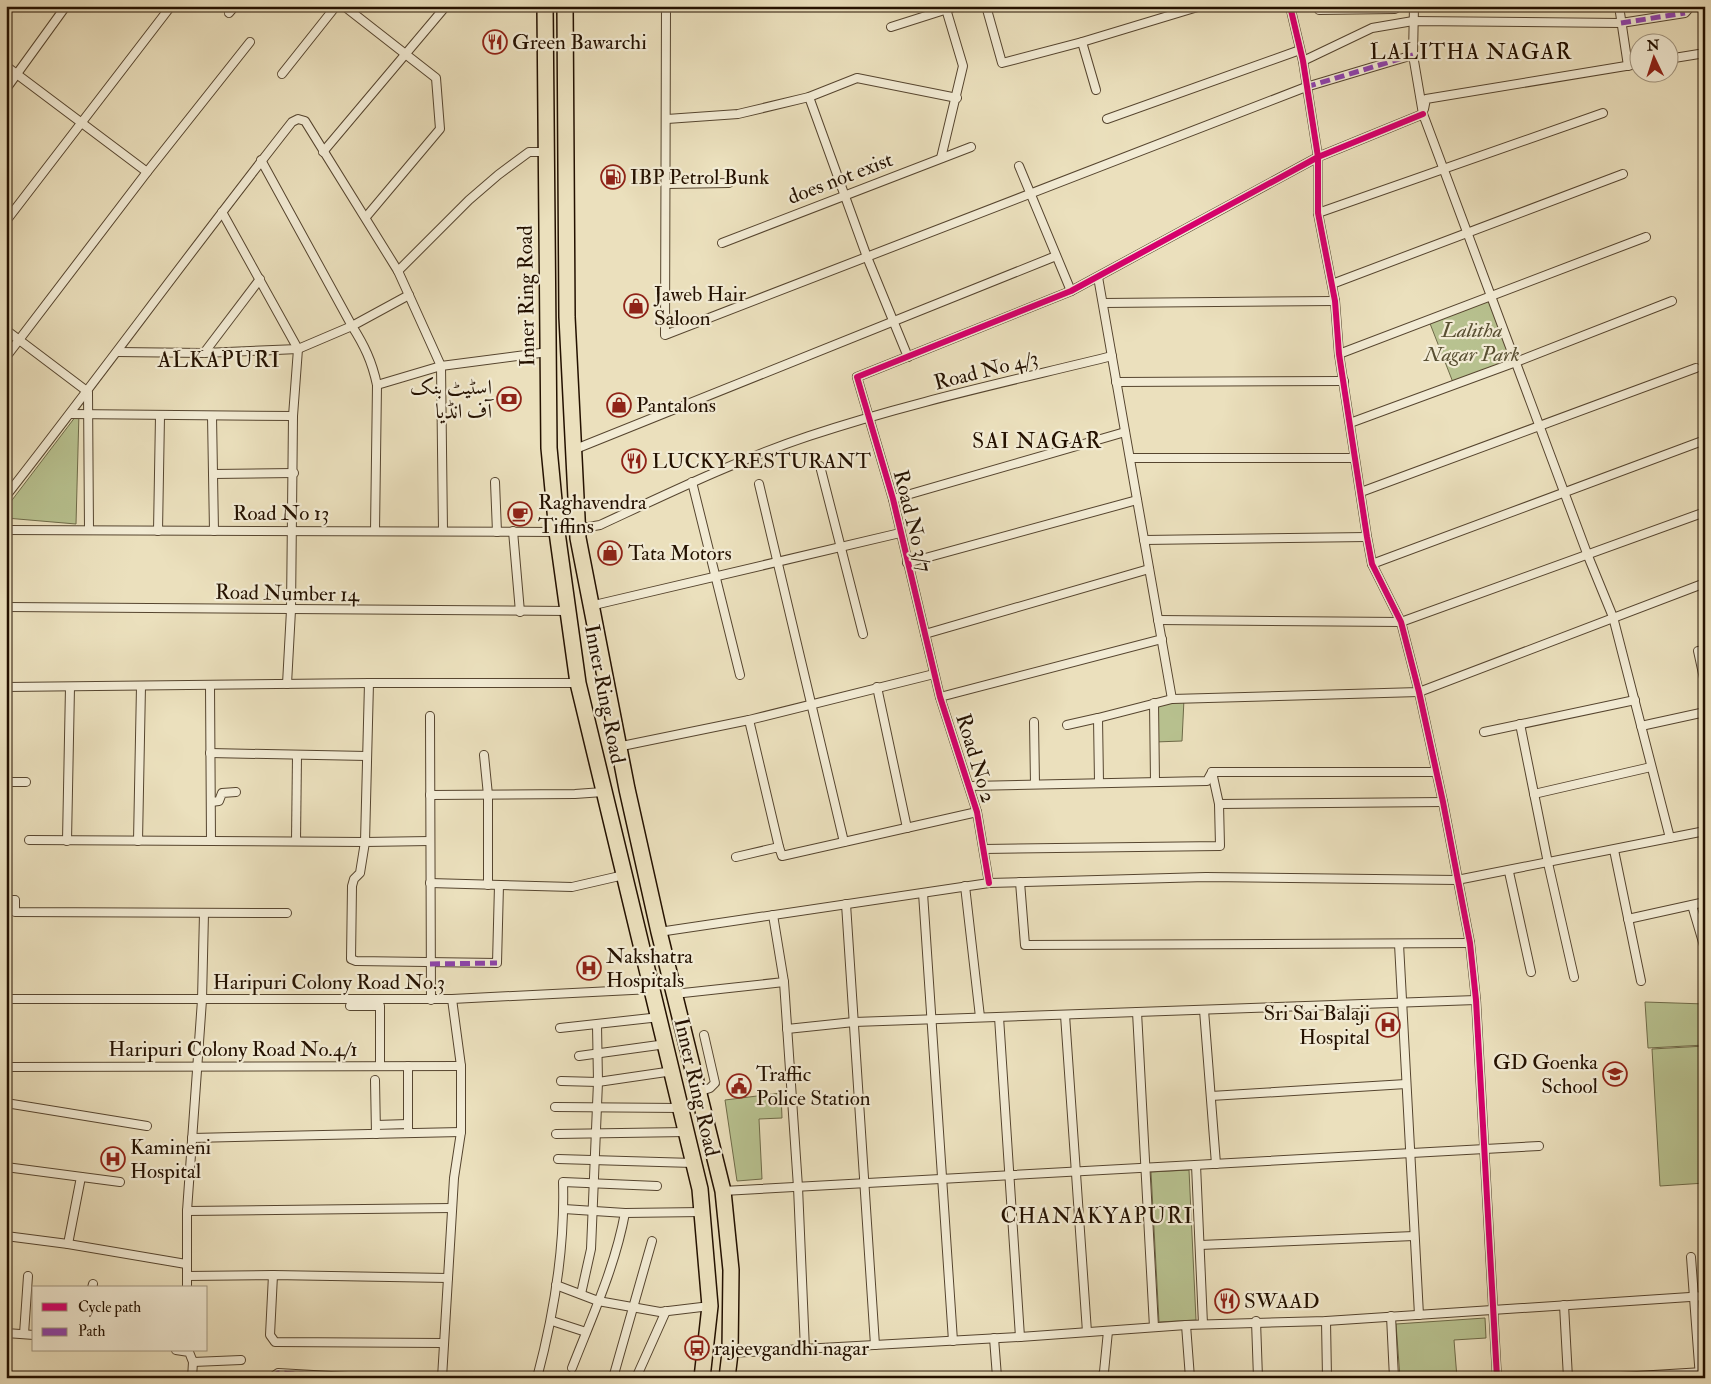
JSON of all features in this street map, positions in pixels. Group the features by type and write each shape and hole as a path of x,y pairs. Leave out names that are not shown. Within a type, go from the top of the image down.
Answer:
{"highway":[{"name":"Inner Ring Road","path":"545,6 549,448 556,532 578,683 700,1189 710,1306 702,1378"},
{"name":"Inner Ring Road","path":"564,6 567,317 577,529 617,747 659,932 723,1190 731,1270 730,1353 727,1378"},
{"path":"615,838 619,839 626,846 640,849"}],"street":[{"path":"6,89 18,75 66,6"},
{"path":"6,221 83,124 171,6"},
{"path":"229,13 235,6"},
{"path":"282,74 336,6"},
{"path":"344,6 436,78 440,129 366,217"},
{"path":"323,152 446,6"},
{"path":"666,6 667,184 665,335 1306,87 1414,55"},
{"path":"891,26 957,6"},
{"path":"986,6 1002,63 1082,42 1201,6"},
{"path":"1290,6 1303,61 1318,157 1318,213 1335,300 1339,354 1354,458 1361,492 1366,537 1372,564 1401,622 1419,692 1443,802 1470,943 1476,1000 1497,1378"},
{"path":"1414,6 1414,55 1423,114 1466,234 1613,617 1670,838"},
{"path":"1423,114 1426,99 1628,66 1619,6"},
{"path":"1303,61 1372,28 1413,21 1621,23 1685,13 1691,6"},
{"path":"1319,10 1394,8 1399,24"},
{"path":"941,158 963,66 946,9"},
{"path":"6,357 147,172 250,42"},
{"path":"1082,42 1096,90"},
{"path":"1107,119 1300,50"},
{"path":"1678,57 1705,53"},
{"path":"6,66 147,172"},
{"path":"667,119 738,114 809,97 857,78 956,98"},
{"path":"809,97 867,257 908,357 1071,291 1318,157 1423,114"},
{"path":"1318,213 1603,113"},
{"path":"6,496 88,392 261,160 292,122 298,119 304,121 398,270 442,366 443,531"},
{"name":"does not exist","path":"722,243 972,147"},
{"path":"398,270 469,200 498,175 529,152 546,152"},
{"path":"261,160 368,352 377,385 375,531"},
{"path":"1019,166 1071,291"},
{"path":"1332,284 1623,174"},
{"path":"667,184 729,183"},
{"path":"222,212 298,350 292,416 294,473 288,684"},
{"path":"1339,354 1646,237"},
{"path":"573,450 1056,256"},
{"path":"1098,276 1172,699"},
{"path":"204,353 260,279"},
{"path":"117,352 204,353 298,350 352,326 409,295"},
{"path":"1103,303 1335,300"},
{"path":"1350,423 1516,362 1672,300"},
{"path":"6,330 88,392"},
{"path":"377,385 442,366 548,352"},
{"name":"Road No 4/3","path":"577,529 600,524 750,457 869,417 1112,356"},
{"name":"Road No 3/7","path":"908,357 856,377 893,499 934,674"},
{"path":"1361,492 1696,368"},
{"path":"1116,382 1344,381"},
{"path":"88,392 89,530"},
{"path":"70,414 292,416"},
{"path":"158,530 160,416"},
{"path":"212,416 214,531"},
{"path":"893,499 1125,432"},
{"path":"1372,564 1705,440"},
{"path":"1130,458 1354,458"},
{"path":"820,466 863,634"},
{"path":"213,474 294,473"},
{"path":"495,482 497,532"},
{"path":"692,482 714,577 740,675"},
{"path":"759,484 844,842"},
{"path":"907,563 1137,500"},
{"path":"1158,620 1401,622 1588,556 1705,512"},
{"name":"Road No 13","path":"6,530 556,532"},
{"path":"513,531 520,612"},
{"path":"590,606 900,532"},
{"path":"1144,540 1366,537"},
{"path":"925,634 1149,569"},
{"path":"1067,725 1172,699 1419,692 1613,617 1705,584"},
{"name":"Road Number 14","path":"6,607 568,611"},
{"path":"940,697 1162,639"},
{"path":"1705,650 1698,651 1705,683"},
{"path":"617,747 749,720 934,674"},
{"name":"Road No 2","path":"934,674 977,812 989,883"},
{"path":"369,683 365,842 360,873 354,879 352,886 351,959 356,961 430,964 498,963 499,885"},
{"path":"6,688 369,683 578,683"},
{"path":"210,685 211,841"},
{"path":"138,841 141,686"},
{"path":"67,841 70,687"},
{"path":"877,687 907,828"},
{"path":"1484,732 1635,700"},
{"path":"1154,703 1155,781"},
{"path":"1642,726 1705,712"},
{"path":"430,716 431,1000"},
{"path":"1098,718 1099,782"},
{"path":"749,720 782,856 977,812"},
{"path":"1034,722 1035,784"},
{"path":"1520,724 1548,863 1574,977"},
{"path":"210,753 367,756"},
{"path":"296,755 296,841"},
{"path":"484,755 488,795 488,885"},
{"path":"1534,794 1651,767"},
{"path":"1212,772 1436,772"},
{"path":"970,786 1207,780 1212,772"},
{"path":"984,849 1220,846 1220,804 1212,772"},
{"path":"6,782 26,782"},
{"path":"210,802 219,801 222,794 236,792"},
{"path":"430,795 603,792"},
{"path":"1220,804 1443,802"},
{"path":"659,932 989,883 1206,877 1457,880 1509,872 1705,830"},
{"path":"29,840 430,841"},
{"path":"736,857 779,847"},
{"path":"1614,850 1641,981"},
{"path":"1509,872 1531,972"},
{"path":"430,883 572,887 624,875"},
{"path":"1020,882 1025,945 1470,943"},
{"path":"965,886 980,1018"},
{"path":"923,893 953,1341"},
{"path":"6,900 15,900 15,912 287,914"},
{"path":"1628,919 1705,902"},
{"path":"846,904 875,1346"},
{"path":"1692,905 1705,949"},
{"path":"188,1286 186,1264 187,1211 202,1000 204,913"},
{"path":"773,915 784,982 798,1187 805,1350"},
{"path":"1399,944 1418,1314"},
{"path":"674,994 784,982"},
{"name":"Haripuri Colony Road No.3","path":"6,999 380,1003 652,989"},
{"path":"442,1378 452,1208 461,1132 461,1066 452,1000"},
{"path":"787,1029 854,1022 1476,1000"},
{"path":"350,1006 380,1003 380,1066"},
{"path":"1204,1010 1216,1164"},
{"path":"1137,1012 1154,1327"},
{"path":"1065,1014 1087,1332"},
{"path":"560,1028 660,1017"},
{"path":"999,1017 1020,1337"},
{"path":"581,1294 591,1249 599,1054 597,1025"},
{"path":"698,1092 710,1088 715,1083 704,1035"},
{"path":"579,1056 666,1044"},
{"path":"408,1066 408,1129"},
{"name":"Haripuri Colony Road No.4/1","path":"6,1067 461,1066"},
{"path":"560,1081 598,1082 673,1072"},
{"path":"375,1080 376,1134"},
{"path":"1211,1096 1406,1084"},
{"path":"6,1104 147,1126"},
{"path":"555,1108 680,1108"},
{"path":"376,1125 461,1132"},
{"path":"192,1138 376,1134 408,1129"},
{"path":"556,1134 686,1132"},
{"path":"723,1190 1539,1146"},
{"path":"558,1159 693,1164"},
{"path":"1196,1165 1203,1324"},
{"path":"6,1167 120,1182"},
{"path":"68,1244 81,1177"},
{"path":"538,1378 552,1321 564,1209 563,1182 657,1186"},
{"path":"187,1211 452,1208"},
{"path":"564,1209 624,1213 702,1212"},
{"path":"572,1368 611,1270 624,1213"},
{"path":"6,1236 68,1244 186,1264"},
{"path":"1200,1245 1414,1236"},
{"path":"613,1378 652,1241"},
{"path":"1604,1378 1702,1374 1691,1257"},
{"path":"187,1276 273,1275 448,1278"},
{"path":"273,1275 270,1335 275,1342 443,1343"},
{"path":"24,1334 28,1276"},
{"path":"556,1285 598,1301 660,1312 710,1306"},
{"path":"730,1353 875,1346 1256,1321 1326,1321 1705,1296"},
{"path":"1564,1305 1568,1378"},
{"path":"636,1378 666,1311"},
{"path":"1391,1316 1394,1378"},
{"path":"552,1321 586,1332"},
{"path":"1256,1321 1258,1378"},
{"path":"1326,1321 1328,1378"},
{"path":"1186,1325 1190,1378"},
{"path":"1101,1378 1104,1372 1108,1331"},
{"path":"6,1333 32,1335"},
{"path":"994,1338 997,1377"},
{"path":"189,1352 193,1362 192,1378"},
{"path":"193,1362 241,1360"},
{"path":"271,1378 278,1373 366,1378"}],"green space":[{"name":"Lalitha Nagar Park","path":"1491,297 1516,362 1454,385 1429,321"},
{"path":"79,412 76,524 6,518 6,508"},
{"path":"1184,699 1182,741 1155,742 1154,703"},
{"path":"1645,1002 1705,1004 1705,1045 1648,1048"},
{"path":"1705,1046 1705,1183 1660,1186 1652,1049"},
{"path":"781,1093 782,1118 759,1119 762,1179 737,1181 725,1100"},
{"path":"1189,1170 1196,1320 1159,1322 1151,1172"},
{"path":"1485,1318 1486,1338 1454,1340 1457,1378 1400,1378 1396,1324"}],"marked path":[{"path":"1621,23 1685,13"},
{"path":"1306,87 1413,55"},
{"path":"430,964 497,963"},
{"path":"271,1378 278,1373 366,1378"}],"cycle path":[{"path":"1290,6 1303,61 1318,157 1318,213 1335,301 1339,354 1372,564 1401,622 1419,692 1443,802 1470,943 1476,1000 1497,1378"},
{"path":"989,883 977,812 940,697 893,499 857,377 1071,291 1318,157 1423,114"}],"place":[{"name":"Green Bawarchi","path":"495,42"},
{"name":"IBP Petrol Bunk","path":"613,177"},
{"name":"Jaweb Hair Saloon","path":"636,306"},
{"name":"اسٹیٹ بنک آف انڈیا","path":"509,399"},
{"name":"Pantalons","path":"619,405"},
{"name":"LUCKY RESTURANT","path":"634,461"},
{"name":"Raghavendra Tiffins","path":"520,514"},
{"name":"Tata Motors","path":"610,553"},
{"name":"Nakshatra Hospitals","path":"589,968"},
{"name":"Sri Sai Balaji Hospital","path":"1388,1025"},
{"name":"GD Goenka School","path":"1615,1074"},
{"name":"Traffic Police Station","path":"739,1086"},
{"name":"Kamineni Hospital","path":"113,1159"},
{"name":"SWAAD","path":"1227,1301"},
{"name":"rajeevgandhi nagar","path":"697,1348"}],"district":[{"name":"LALITHA NAGAR","path":"1471,51"},
{"name":"ALKAPURI","path":"219,359"},
{"name":"SAI NAGAR","path":"1037,440"},
{"name":"CHANAKYAPURI","path":"1097,1215"}]}
